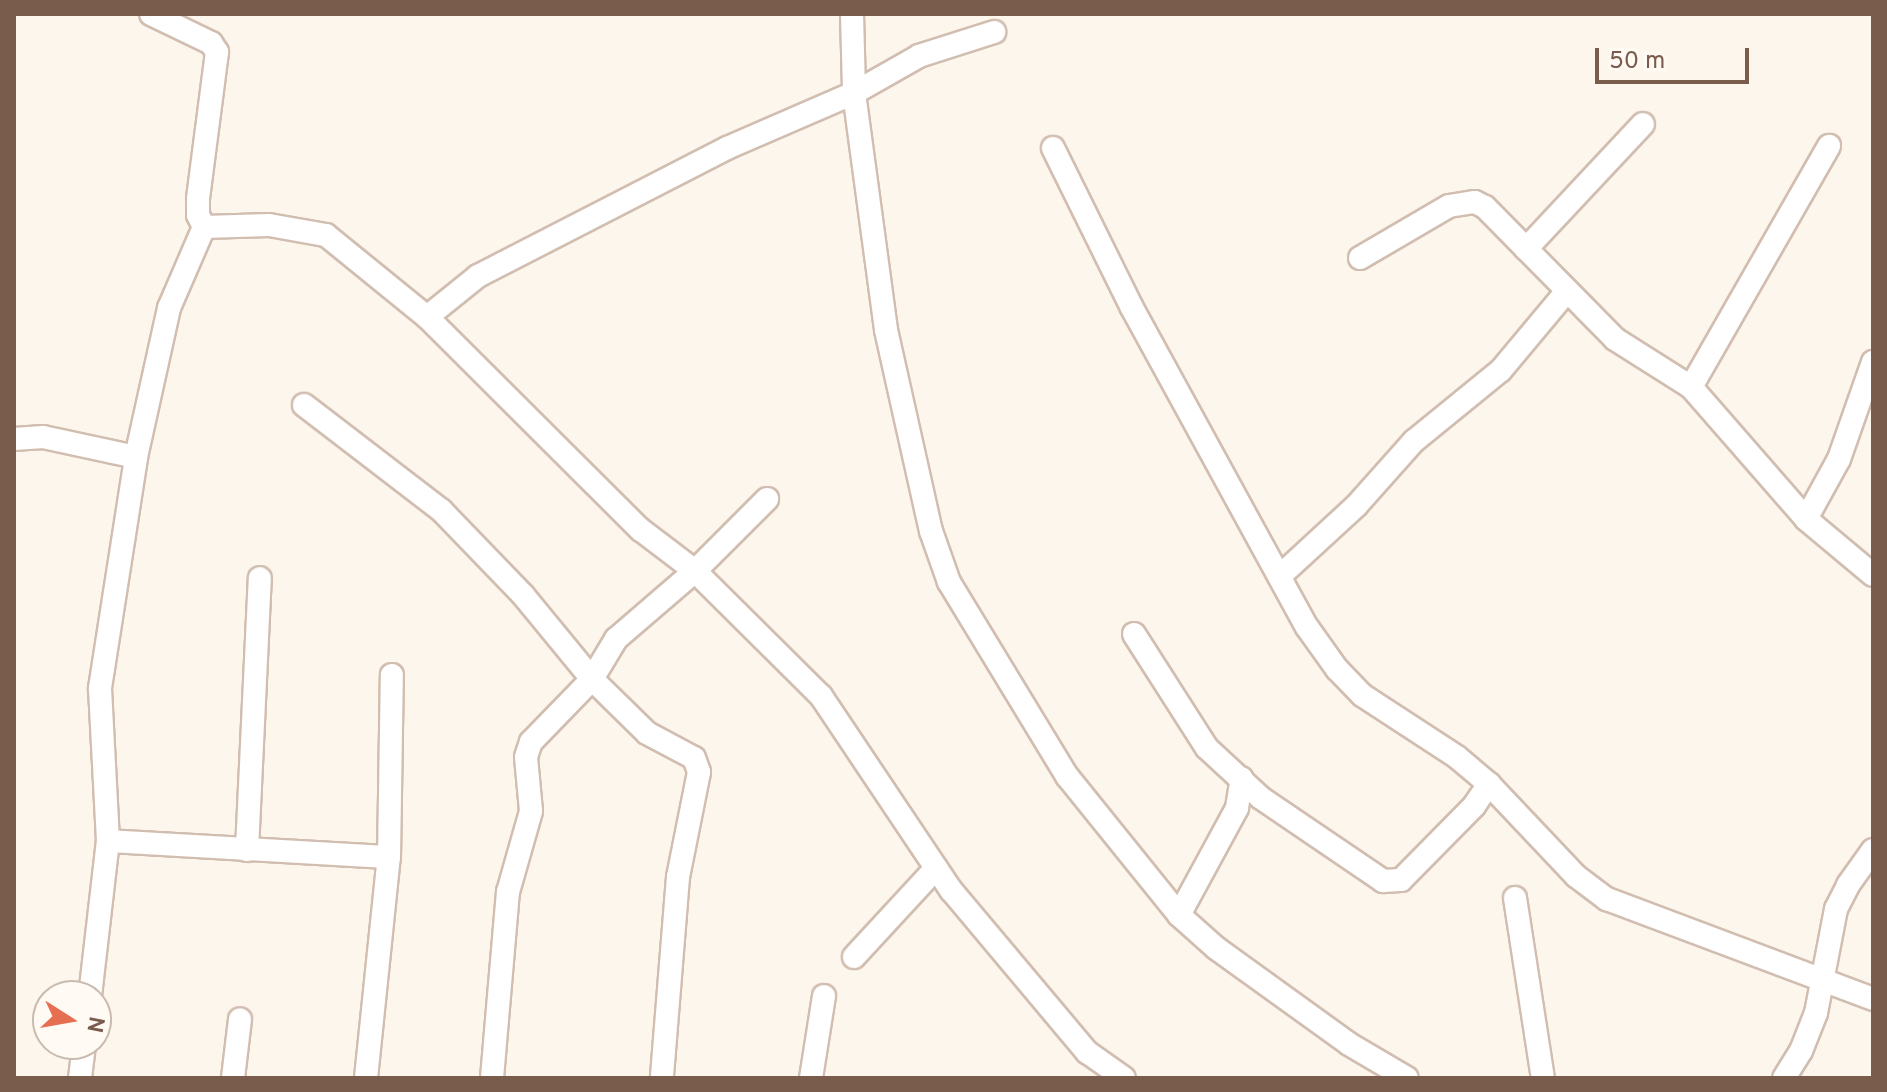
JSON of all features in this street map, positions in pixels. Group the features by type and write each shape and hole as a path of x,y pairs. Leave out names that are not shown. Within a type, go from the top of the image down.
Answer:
{"street":[{"path":"92,980 108,841 100,688 136,457 169,308 204,227 198,215 198,199 217,52 211,43 151,14"},
{"path":"852,14 854,93 886,330 931,531 949,582 1006,682 1067,776 1179,915 1216,948 1349,1044 1407,1078"},
{"path":"427,317 478,276 727,148 854,93 919,56 994,32"},
{"path":"1526,249 1643,124"},
{"path":"1691,387 1829,146"},
{"path":"1053,148 1131,306 1307,627 1337,669 1362,695 1457,757 1489,784 1551,853 1607,899 1873,999"},
{"path":"1360,258 1449,206 1475,202 1485,207 1615,339 1691,387 1806,519 1873,575"},
{"path":"204,227 269,225 326,235 427,317 641,530 695,571 829,706 936,868 1087,1052 1124,1078"},
{"path":"1281,575 1356,506 1414,441 1501,370 1567,291"},
{"path":"1806,519 1839,459 1873,362"},
{"path":"304,405 441,510 523,595 592,679 647,733 694,758 699,772 678,877 662,1078"},
{"path":"14,439 43,437 136,457"},
{"path":"492,1078 508,892 531,811 526,757 531,742 592,679 616,639 695,571 767,499"},
{"path":"247,850 260,578"},
{"path":"1134,634 1207,748 1261,798 1363,868 1391,883 1401,880 1464,817 1489,784"},
{"path":"366,1078 389,857 392,675"},
{"path":"1179,915 1237,808 1242,778"},
{"path":"108,841 389,857"},
{"path":"1784,1078 1801,1051 1824,983 1836,909 1848,885 1873,850"},
{"path":"854,957 936,868"},
{"path":"1515,898 1543,1078"},
{"path":"811,1078 824,996"},
{"path":"233,1078 240,1019"}]}
